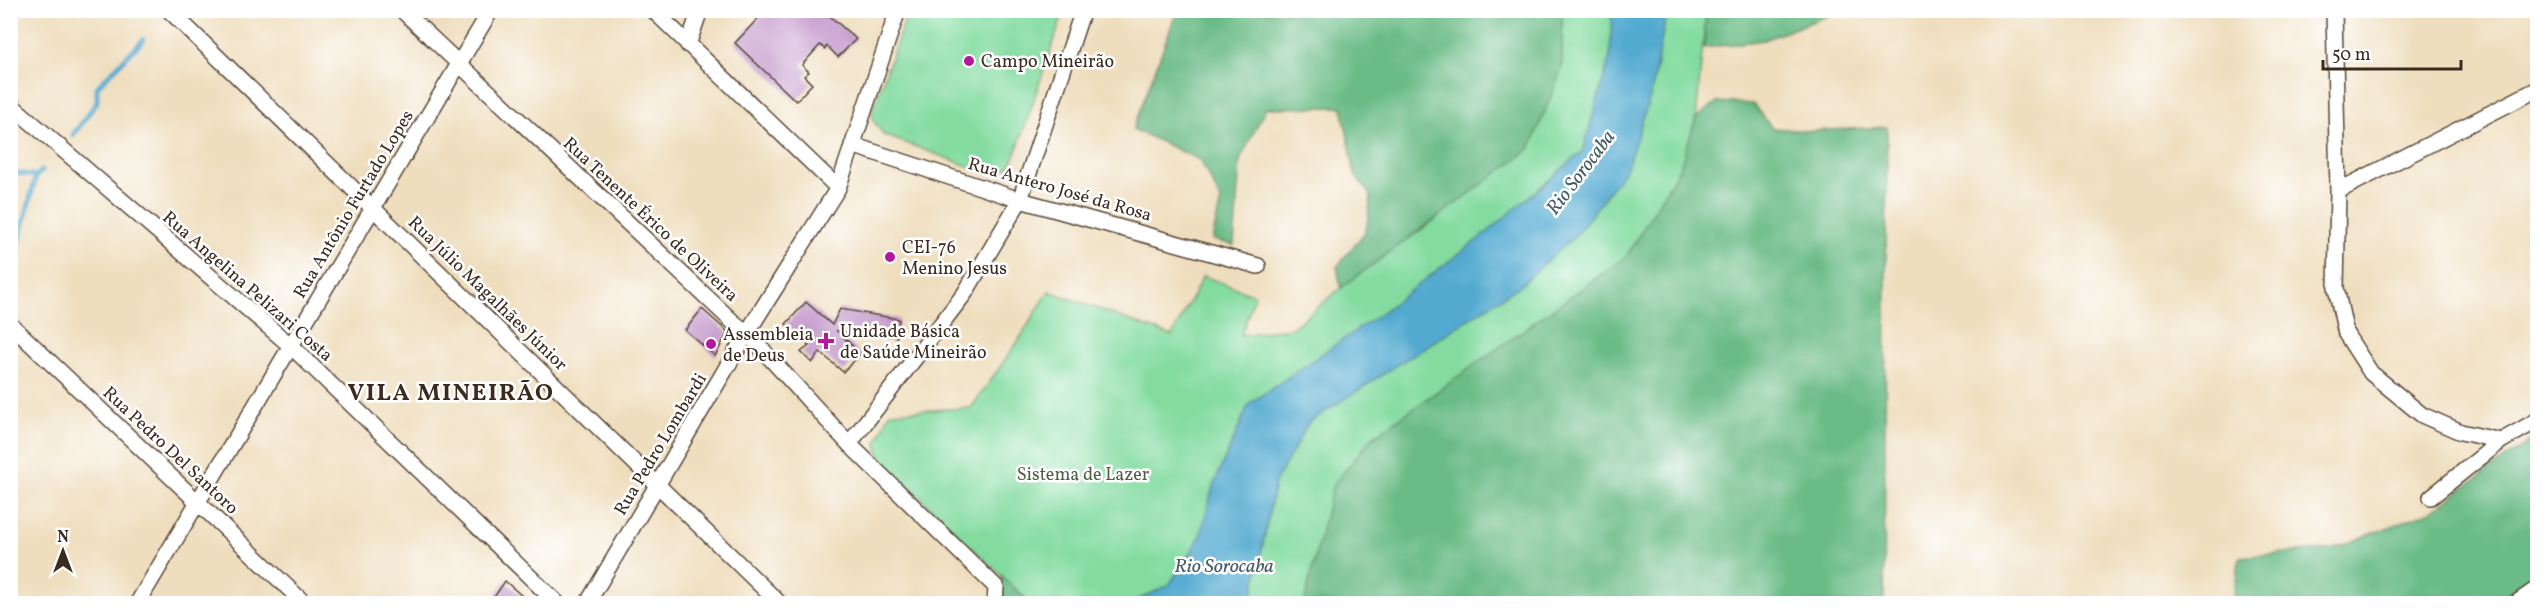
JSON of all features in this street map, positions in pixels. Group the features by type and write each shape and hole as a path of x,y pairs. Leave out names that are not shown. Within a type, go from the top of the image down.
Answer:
{"street":[{"name":"Rua Júlio Magalhães Júnior","path":"169,10 780,603"},
{"name":"Rua Tenente Érico de Oliveira","path":"402,10 747,333 849,444 996,587 995,603"},
{"name":"Rua Antônio Furtado Lopes","path":"137,603 491,10"},
{"path":"653,10 838,188"},
{"path":"688,45 700,10"},
{"name":"Rua Pedro Lombardi","path":"587,603 747,333 838,188 898,10"},
{"path":"849,444 965,292 1020,200 1083,10"},
{"path":"2334,10 2338,191 2336,288 2346,334 2371,373 2422,415 2461,432 2501,441"},
{"path":"2338,191 2538,89"},
{"name":"Rua Angelina Pelizari Costa","path":"10,105 291,347 558,603"},
{"name":"Rua Antero José da Rosa","path":"852,145 1020,200 1258,266"},
{"name":"Rua Pedro Del Santoro","path":"11,324 305,603"},
{"path":"2431,497 2501,441 2538,420"},
{"path":"2516,603 2538,588"}],"green space":[{"path":"1706,10 1831,11 1827,16 1764,40 1704,48"},
{"name":"Campo Mineirão","path":"908,11 1064,11 1014,158 1008,168 987,173 884,135 873,120 872,111"},
{"path":"1177,11 1562,11 1562,68 1530,149 1341,288 1337,267 1366,231 1371,196 1355,175 1342,107 1266,108 1240,160 1234,245 1212,240 1221,200 1200,160 1133,129"},
{"name":"Sistema de Lazer","path":"1562,11 1706,11 1696,118 1680,168 1626,257 1372,438 1304,603 1030,603 881,460 877,442 890,412 971,408 1017,343 1049,291 1172,336 1203,276 1255,295 1241,335 1292,328 1347,283 1436,219 1562,68"},
{"path":"1717,102 1753,104 1772,128 1809,131 1887,127 1884,603 1304,603 1333,485 1372,438 1626,257 1680,168 1696,118"},
{"path":"2537,436 2537,573 2493,603 2232,603 2240,557 2332,549 2431,511"},
{"path":"1002,576 1030,603 1000,604"}],"water":[{"name":"Rio Sorocaba","path":"1612,11 1667,11 1651,94 1627,167 1578,233 1520,286 1309,422 1275,483 1253,595 1242,603 1131,603 1169,585 1200,537 1213,486 1249,404 1377,316 1490,230 1583,151 1610,56"}],"building":[{"path":"766,10 823,10 856,39 838,57 827,46 825,49 820,45 802,65 809,72 804,76 812,84 796,101 735,43"},
{"name":"Unidade Básica de Saúde Mineirão","path":"806,302 832,325 840,309 899,319 897,337 837,331 861,354 843,372 820,352 812,363 801,352 809,346 786,324"},
{"name":"Assembleia de Deus","path":"702,309 728,332 715,356 685,330"},
{"path":"505,581 530,603 490,603"}],"waterway":[{"path":"73,135 97,102 97,87 143,40"},
{"path":"10,277 36,176 42,171"},
{"path":"10,172 36,176"}],"place":[{"name":"Campo Mineirão","path":"969,61"},
{"name":"CEI-76 Menino Jesus","path":"890,257"},
{"name":"Unidade Básica de Saúde Mineirão","path":"826,341"},
{"name":"Assembleia de Deus","path":"711,344"}],"district":[{"name":"VILA MINEIRÃO","path":"451,392"}]}
